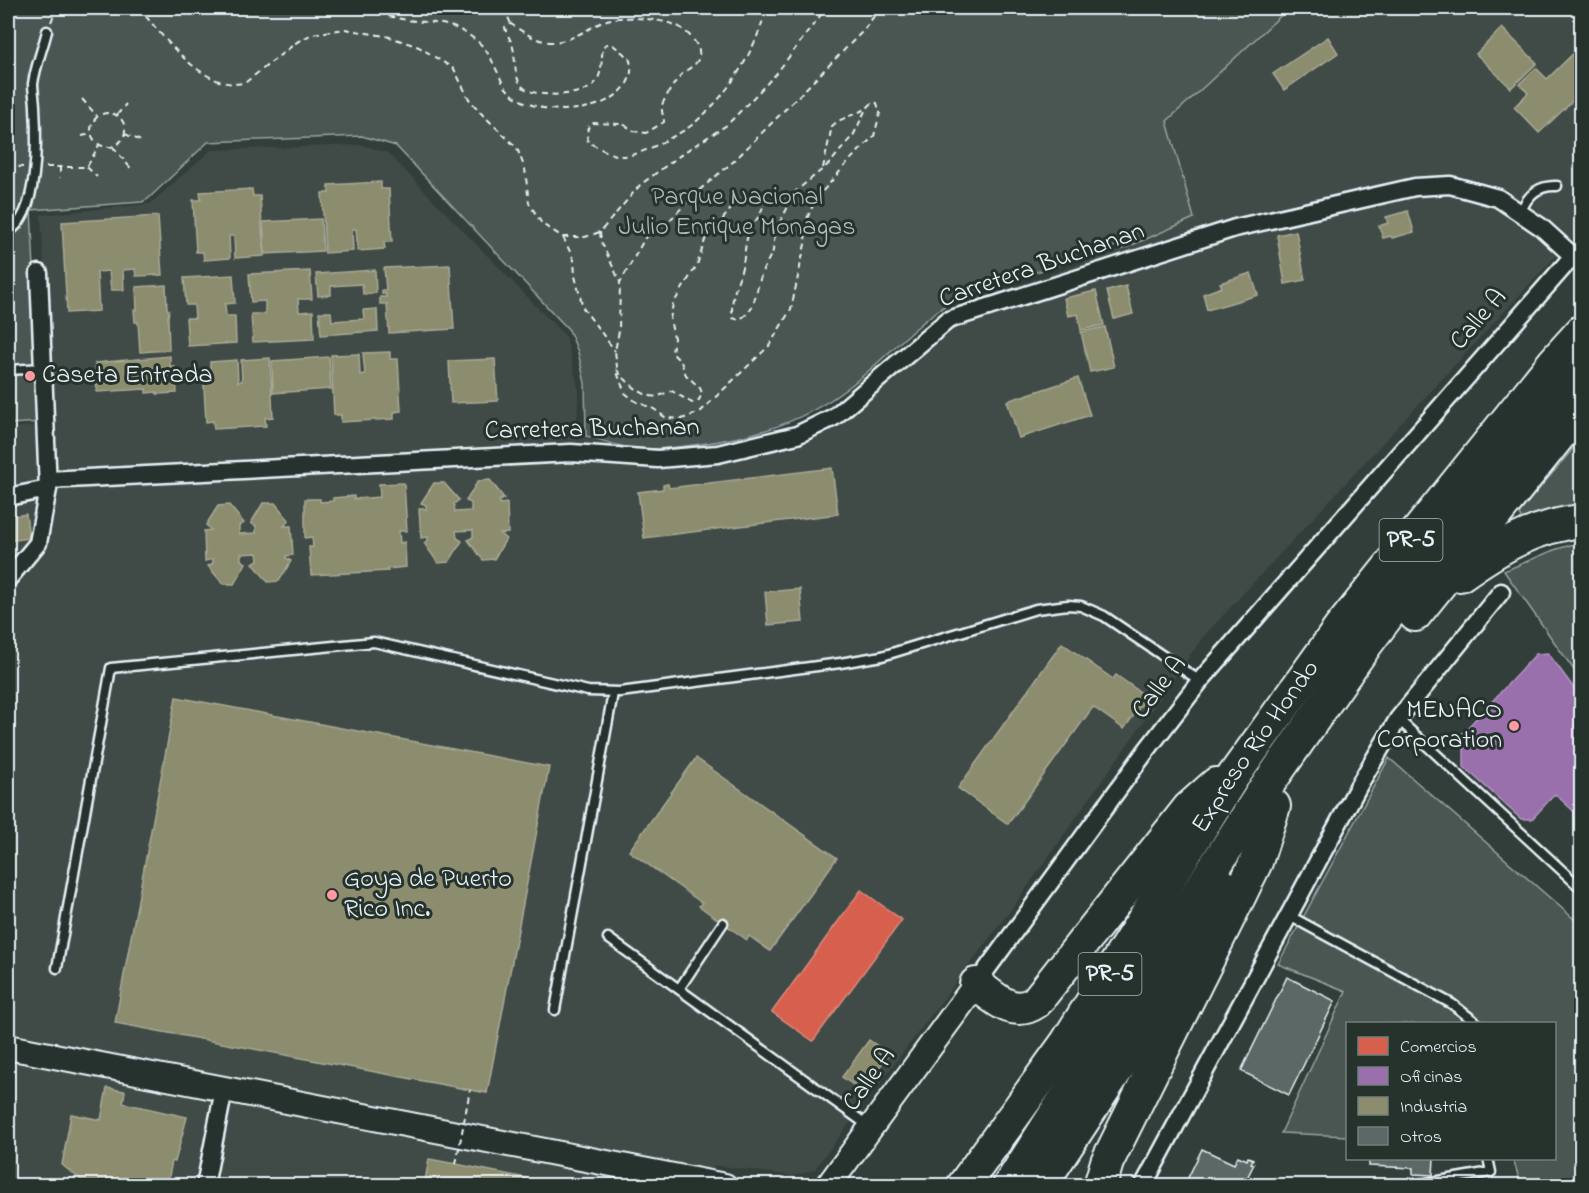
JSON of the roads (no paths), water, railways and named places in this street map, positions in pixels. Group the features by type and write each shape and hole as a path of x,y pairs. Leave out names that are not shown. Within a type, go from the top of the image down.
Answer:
{"highway":[{"name":"Expreso Río Hondo","path":"963,1185 1067,1042 1233,778 1340,628 1581,331"},
{"path":"1009,1185 1250,812 1305,731 1429,561 1581,371"},
{"name":"Expreso Río Hondo","path":"1040,1185 1120,1065 1274,806 1380,658 1581,407"},
{"path":"1430,596 1493,552 1522,536 1556,525 1581,521"},
{"path":"976,984 1010,1008 1023,1009 1036,1002 1189,808 1249,756"},
{"path":"1100,1185 1107,1162 1256,862 1274,806"}],"street":[{"name":"Carretera Buchanan","path":"8,497 48,485 571,453 658,459 718,454 797,435 834,417 948,320 1235,228 1415,187 1450,185 1498,198 1541,226 1573,256"},
{"name":"Calle A","path":"828,1185 1146,751 1200,681 1573,256"},
{"path":"8,579 38,543 48,485 39,273"},
{"path":"1143,1185 1359,785 1398,719 1501,592"},
{"path":"8,1047 725,1185"},
{"path":"205,1185 224,1089"}],"lane":[{"path":"8,232 15,228 28,206 34,167 36,118 33,84 47,31"},
{"path":"1521,211 1532,194 1545,187 1557,186"},
{"path":"8,370 44,368"},
{"path":"57,968 111,668 374,642 588,691 613,693 882,656 1036,609 1068,605 1081,606 1104,616 1200,681"},
{"path":"555,1010 613,693"},
{"path":"1398,719 1581,888"},
{"path":"1288,915 1452,1004 1477,1022"},
{"path":"678,989 723,923"},
{"path":"608,938 870,1128"},
{"path":"1410,1185 1491,1172 1488,1160"}],"place":[{"name":"Caseta Entrada","path":"30,376"},
{"name":"MENACO Corporation","path":"1514,726"},
{"name":"Goya de Puerto Rico Inc.","path":"332,895"}],"park label":[{"name":"Parque Nacional Julio Enrique Monagas","path":"737,212"}]}
